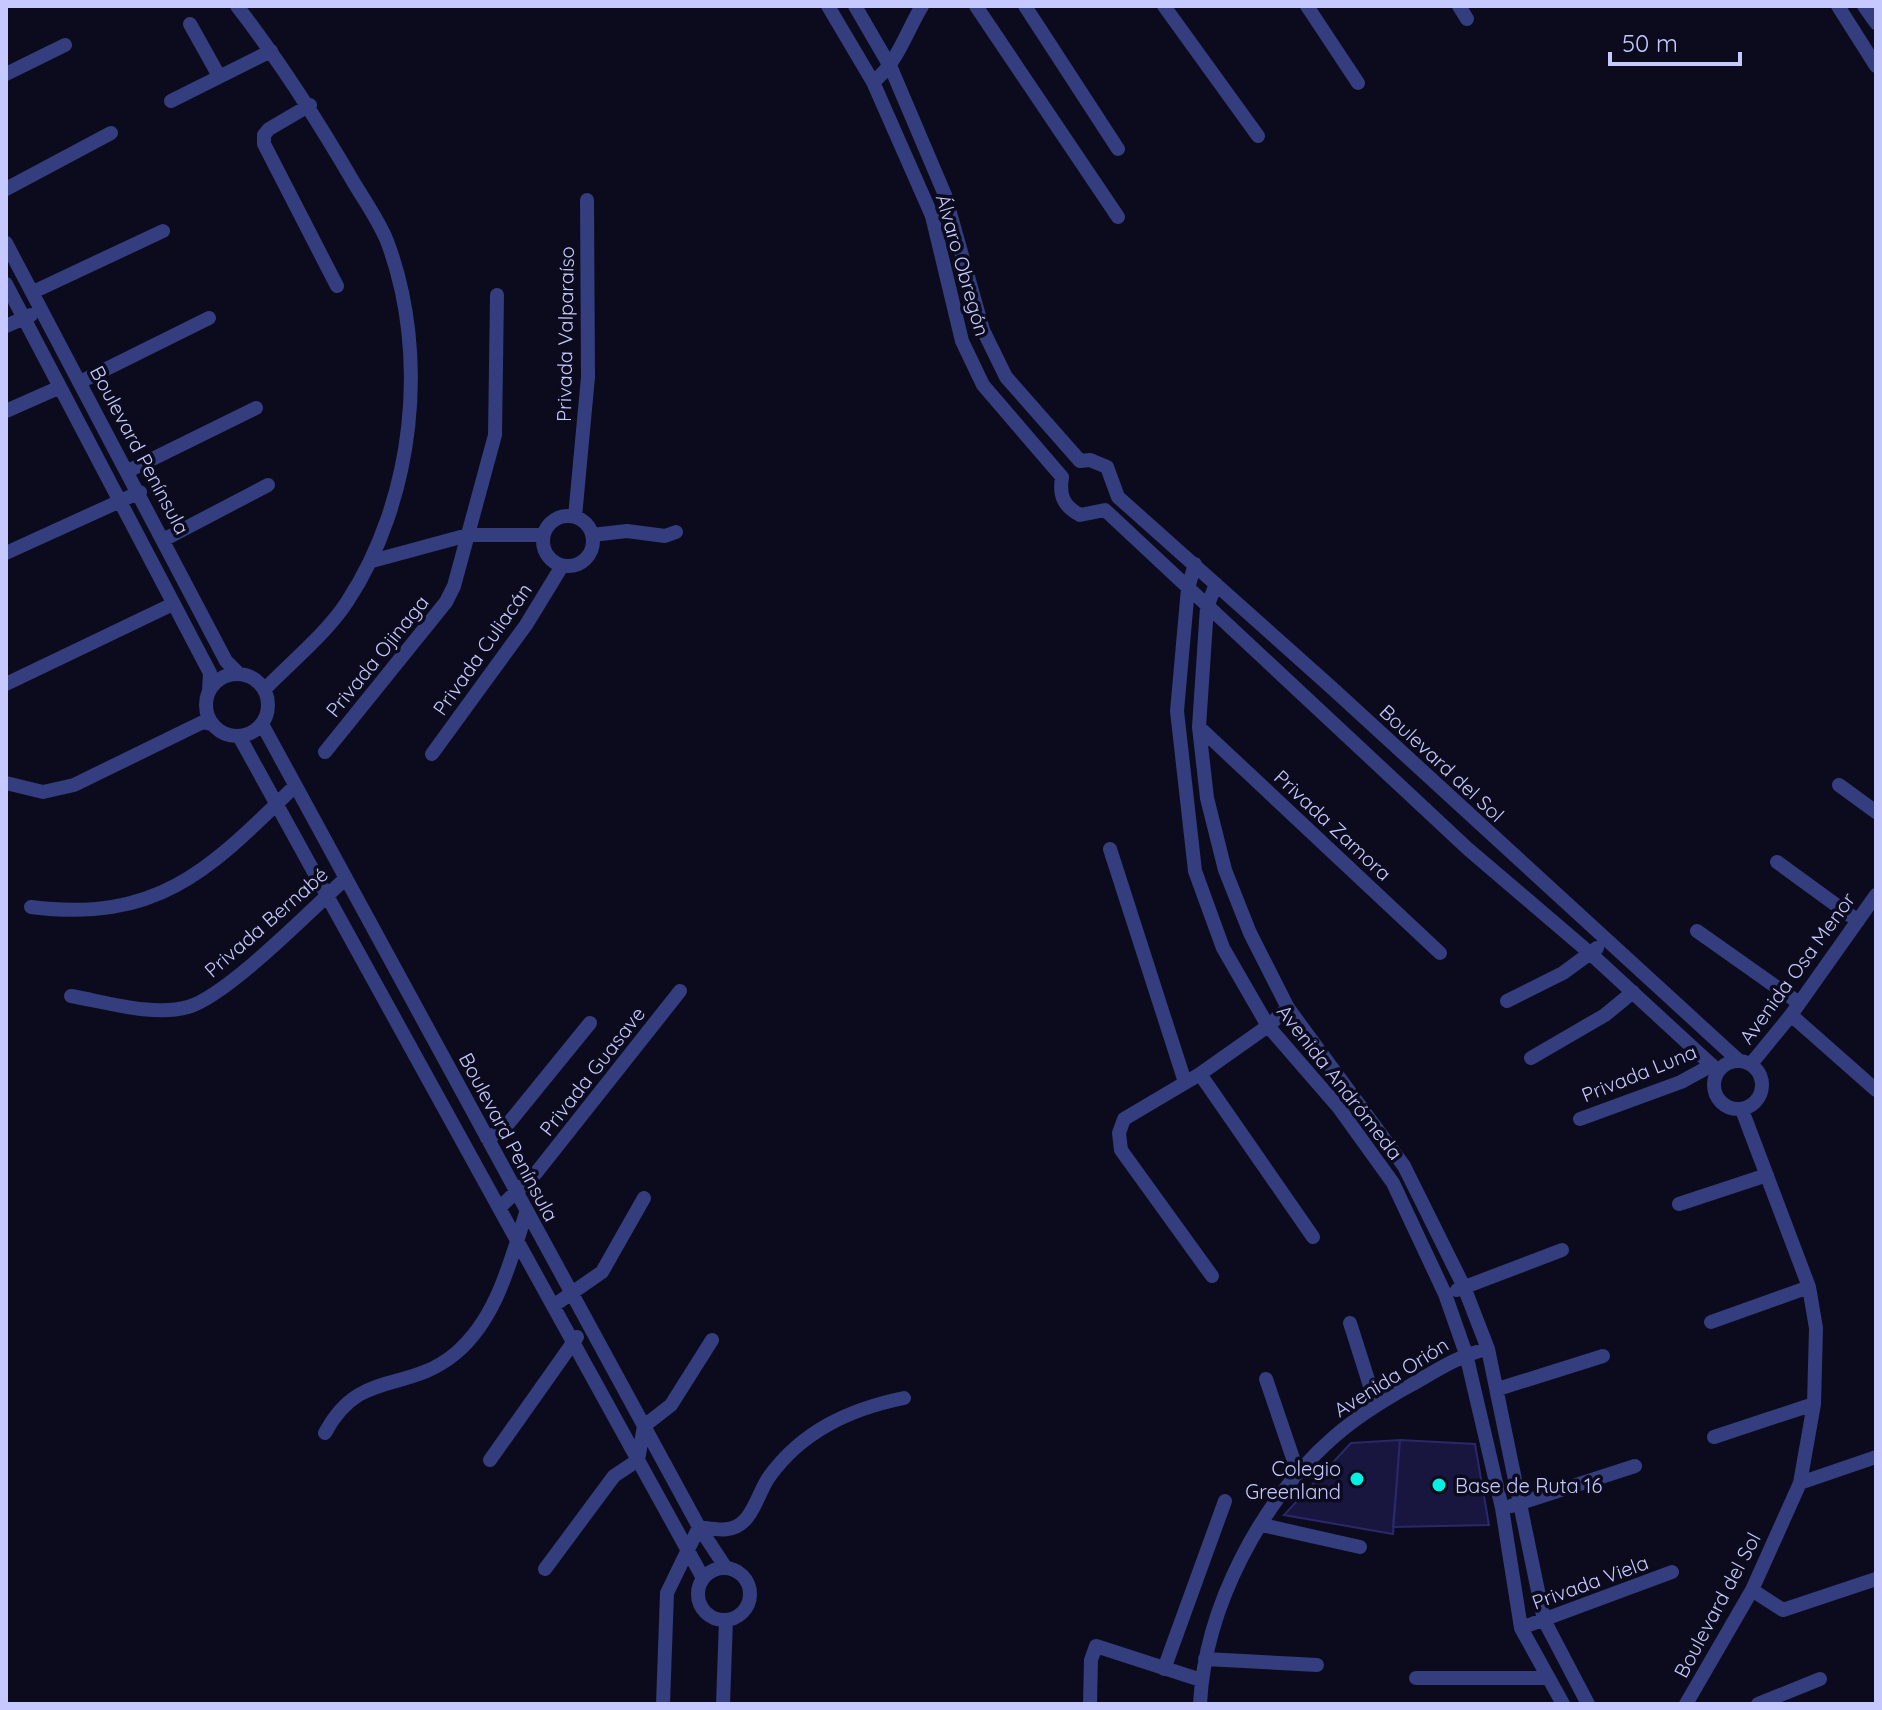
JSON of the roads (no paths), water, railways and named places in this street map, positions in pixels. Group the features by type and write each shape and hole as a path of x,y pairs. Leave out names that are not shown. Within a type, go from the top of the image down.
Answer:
{"street":[{"path":"237,6 310,105 386,239 404,301 410,368 408,439 389,515 372,561 345,605 264,690"},
{"name":"Álvaro Obregón","path":"828,6 873,82 932,216 962,341 983,385 1062,477 1062,497 1072,511 1089,516 1105,510 1188,588"},
{"name":"Álvaro Obregón","path":"855,6 891,68 945,195 983,330 1006,377 1080,461"},
{"path":"873,82 891,68 898,45 921,6"},
{"path":"976,6 1118,217"},
{"path":"1025,6 1118,149"},
{"path":"1164,6 1258,136"},
{"path":"1307,6 1358,83"},
{"path":"1838,6 1876,66"},
{"path":"1864,6 1876,23"},
{"path":"190,24 219,76"},
{"path":"6,74 65,45"},
{"path":"171,101 271,51"},
{"path":"310,105 269,129 264,135 264,144 337,286"},
{"path":"6,189 111,133"},
{"name":"Privada Valparaíso","path":"575,517 588,377 587,200"},
{"path":"33,292 163,231"},
{"name":"Boulevard Península","path":"6,243 165,539 226,661 239,674"},
{"path":"6,284 210,673 205,704 211,724"},
{"name":"Privada Ojinaga","path":"325,752 446,602 454,586 495,435 497,295"},
{"path":"6,326 42,310"},
{"path":"80,382 209,318"},
{"path":"6,411 58,388"},
{"path":"128,471 256,408"},
{"name":"Boulevard del Sol","path":"1080,461 1090,460 1107,467 1118,497 1744,1062"},
{"path":"165,539 268,485"},
{"path":"6,553 120,504 140,492"},
{"path":"372,561 468,535 543,535 559,518 575,517 588,527 592,535 591,551 586,558 571,566 562,566 544,551 543,535"},
{"path":"592,535 627,531 665,536 676,532"},
{"name":"Avenida Andrómeda","path":"1195,564 1188,588 1177,711 1195,871 1223,948 1268,1026 1339,1108 1393,1183 1445,1294 1466,1354 1502,1508 1521,1628 1563,1704"},
{"name":"Privada Culiacán","path":"432,754 526,625 562,566"},
{"name":"Avenida Andrómeda","path":"1216,584 1207,607 1199,727 1207,798 1225,870 1250,933 1288,1008 1359,1100 1404,1166 1464,1287 1488,1349 1498,1389 1544,1620 1588,1704"},
{"path":"1188,588 1468,849 1591,954 1715,1068"},
{"path":"6,684 173,604"},
{"path":"6,783 43,792 74,785 203,722 228,736 249,734 262,724 268,710 264,690 249,676 239,674 220,679 209,691"},
{"name":"Boulevard Península","path":"262,724 526,1213 699,1527 726,1568"},
{"name":"Privada Zamora","path":"1199,727 1440,953"},
{"name":"Boulevard Península","path":"239,736 703,1578"},
{"path":"1839,785 1876,812"},
{"path":"31,907 72,912 103,910 170,890 200,873 295,786"},
{"path":"1110,849 1185,1082"},
{"path":"1777,862 1858,921"},
{"name":"Privada Bernabé","path":"71,996 149,1009 186,1008 214,995 346,878"},
{"name":"Avenida Osa Menor","path":"1744,1062 1795,1009 1876,895"},
{"path":"1697,931 1795,1009 1876,1090"},
{"path":"1507,1001 1591,954 1606,939"},
{"name":"Privada Guasave","path":"499,1208 536,1173 680,991"},
{"path":"1531,1058 1605,1015 1633,992"},
{"path":"1212,1276 1121,1150 1124,1119 1200,1074 1268,1026 1288,1008"},
{"path":"487,1138 503,1130 590,1023"},
{"path":"1744,1062 1757,1070 1762,1086 1757,1101 1742,1110 1728,1108 1718,1100 1713,1082 1715,1068 1744,1062"},
{"name":"Privada Luna","path":"1580,1119 1715,1068"},
{"path":"1200,1074 1313,1237"},
{"name":"Boulevard del Sol","path":"1686,1704 1752,1590 1800,1483 1814,1404 1816,1328 1809,1287 1742,1110"},
{"path":"1679,1204 1767,1175"},
{"path":"553,1306 602,1272 644,1198"},
{"path":"325,1433 336,1411 349,1398 367,1389 422,1374 454,1355 473,1337 492,1310 526,1213"},
{"path":"1445,1294 1562,1250"},
{"path":"1711,1322 1809,1287"},
{"path":"490,1460 574,1344 584,1317"},
{"path":"1350,1323 1376,1405"},
{"path":"545,1569 614,1476 638,1460 644,1426 671,1405 712,1340"},
{"name":"Avenida Orión","path":"1200,1704 1205,1659 1223,1599 1262,1525 1298,1473 1334,1436 1376,1405 1466,1354 1488,1349"},
{"path":"1498,1389 1603,1356"},
{"path":"1266,1379 1298,1473"},
{"path":"663,1704 667,1593 699,1527 729,1530 746,1520 759,1491 780,1461 803,1440 853,1411 904,1398"},
{"path":"1714,1437 1814,1404"},
{"path":"1800,1483 1876,1457"},
{"path":"1502,1508 1635,1466"},
{"path":"1164,1669 1225,1501"},
{"path":"1262,1525 1360,1547"},
{"path":"717,1568 726,1568 742,1574 747,1581 750,1598 741,1613 726,1620 709,1616 699,1603 698,1586 717,1568"},
{"name":"Privada Viela","path":"1521,1628 1672,1572"},
{"path":"1752,1590 1783,1610 1876,1579"},
{"path":"723,1704 726,1620"},
{"path":"1090,1704 1091,1660 1096,1646 1201,1680"},
{"path":"1205,1659 1317,1665"},
{"path":"1416,1678 1548,1678"},
{"path":"1758,1704 1820,1679"}],"place":[{"name":"Colegio Greenland","path":"1357,1479"},
{"name":"Base de Ruta 16","path":"1439,1485"}]}
